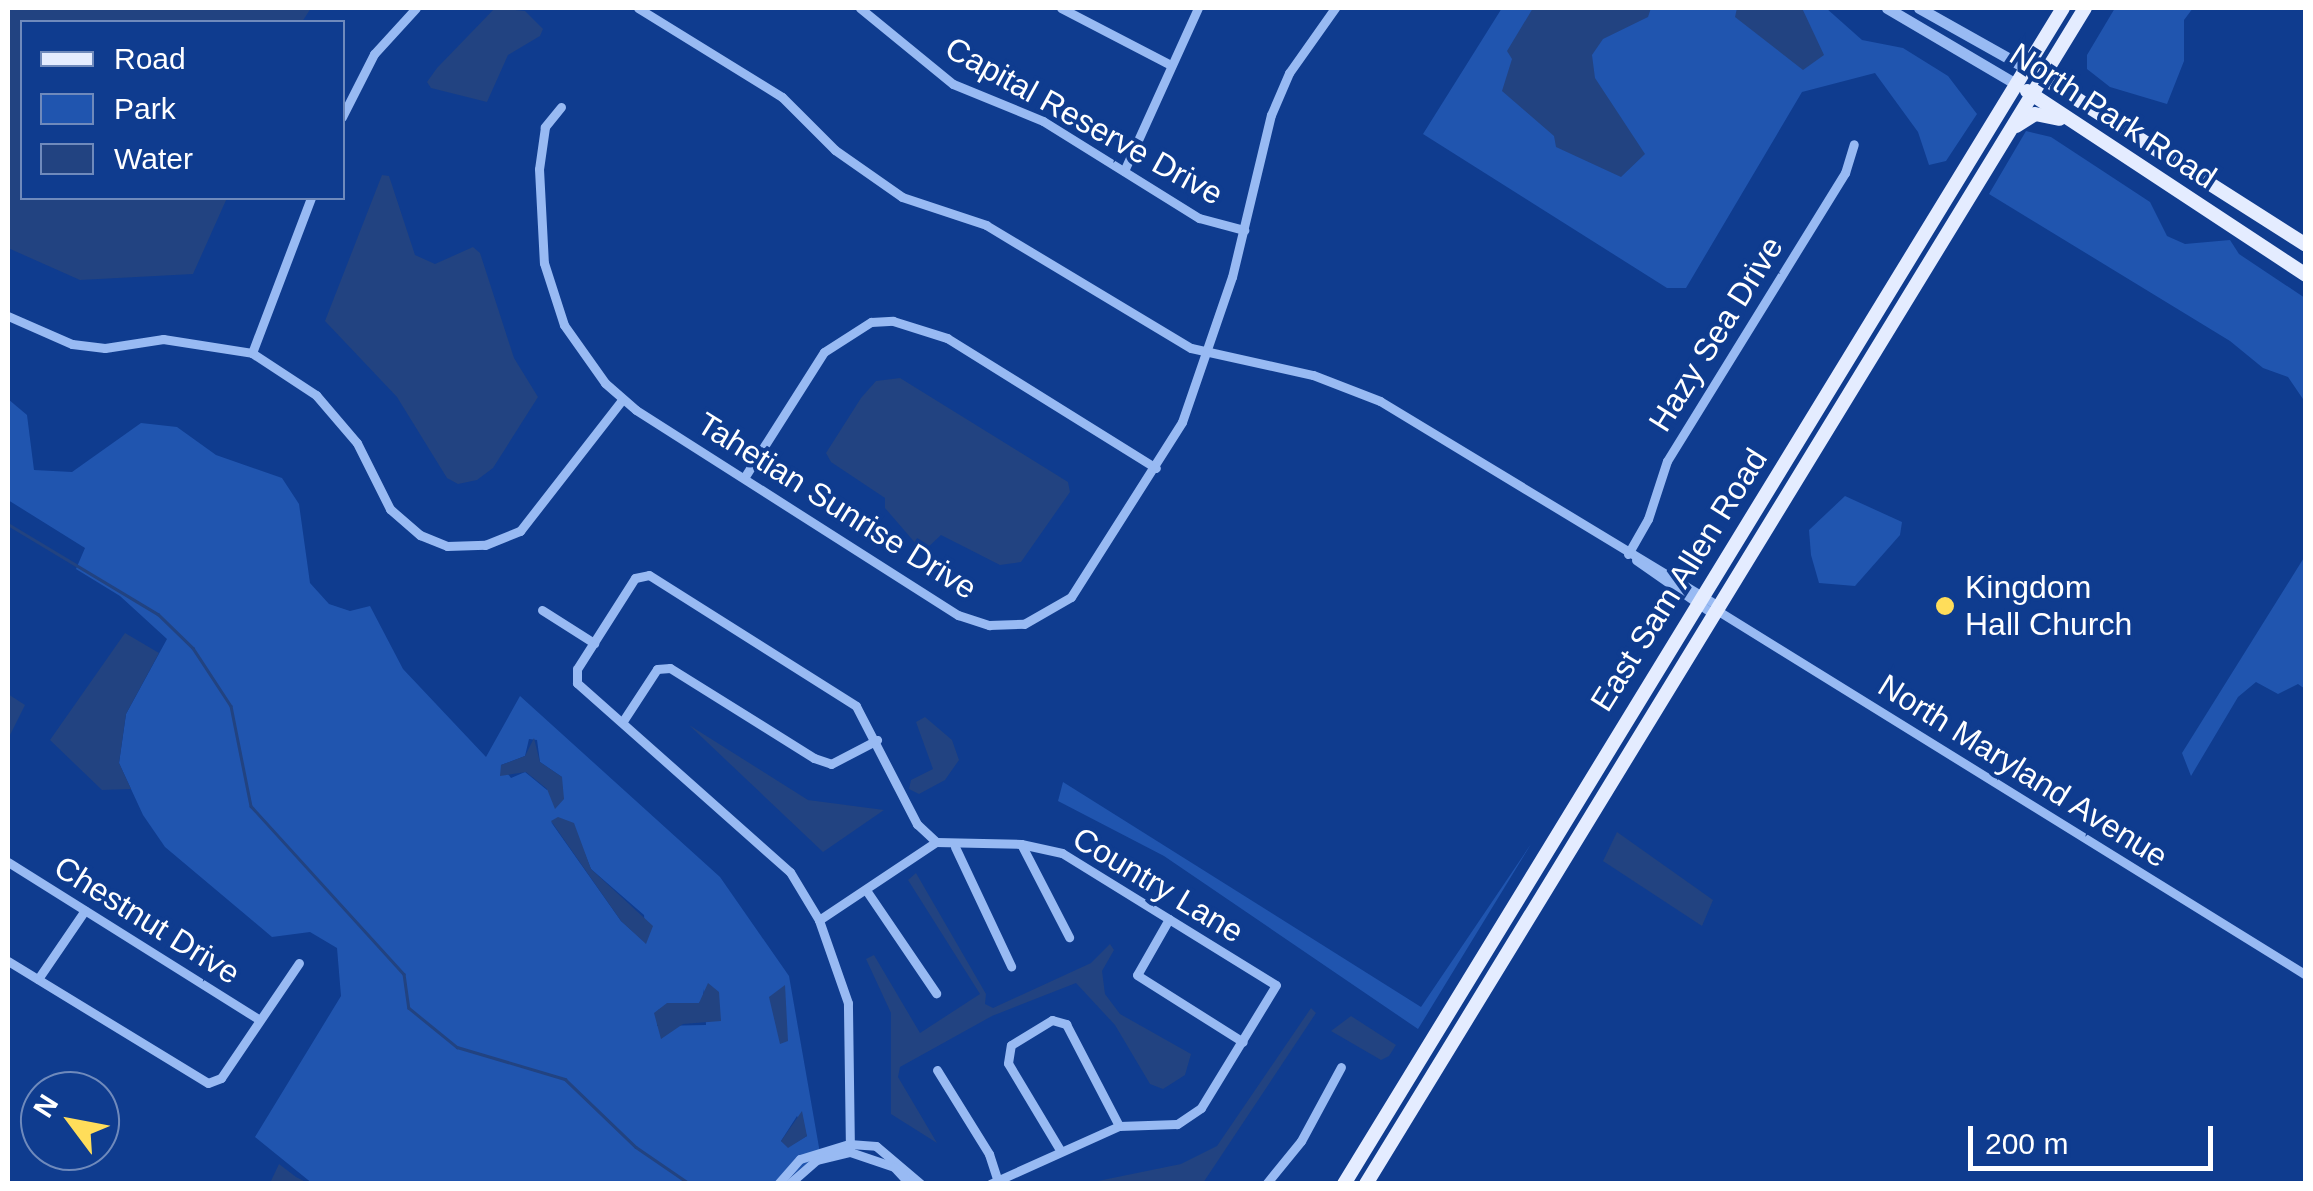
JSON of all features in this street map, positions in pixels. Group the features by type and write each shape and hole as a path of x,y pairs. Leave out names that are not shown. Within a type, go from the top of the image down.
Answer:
{"main road":[{"name":"East Sam Allen Road","path":"1344,1184 2063,8"},
{"name":"East Sam Allen Road","path":"1366,1184 2086,8"},
{"name":"North Park Road","path":"2026,68 2306,244"},
{"name":"North Park Road","path":"2016,84 2306,276"},
{"path":"2008,134 2040,113 2077,124"}],"street":[{"path":"345,111 374,54 416,8"},
{"name":"North Maryland Avenue","path":"638,8 782,97 836,150 902,198 986,225 1142,322 1206,353 1356,389 2306,976"},
{"name":"Capital Reserve Drive","path":"860,8 954,84 1042,121 1199,218 1244,230"},
{"path":"1061,8 1169,64"},
{"path":"1124,171 1169,64 1198,8"},
{"name":"Tahetian Sunrise Drive","path":"561,107 545,128 539,170 544,263 572,340 622,400 958,615 1006,626 1041,618 1071,598 1156,468 1206,353 1244,230 1270,115 1289,72 1335,8"},
{"name":"North Park Road","path":"1887,8 2016,84"},
{"name":"North Park Road","path":"1920,8 2026,68"},
{"name":"Hazy Sea Drive","path":"1631,556 1667,461 1845,173 1854,144"},
{"path":"252,353 310,200"},
{"path":"8,316 72,344 193,341 252,353 316,395 357,443 390,509 420,536 447,546 485,545 520,531 622,400"},
{"path":"744,478 824,352 871,322 894,320 947,338 1156,468"},
{"path":"818,920 936,842 916,824 877,740 856,706 649,575 635,578 577,669 577,683 790,872 818,920 848,1003 850,1148"},
{"path":"542,610 594,643"},
{"path":"623,721 657,669 670,668 814,758 832,764 877,740"},
{"name":"Country Lane","path":"936,842 955,846 1022,844 1062,853 1276,986 1201,1108 1177,1124 1119,1126 1060,1150 1040,1166 996,1182"},
{"path":"1022,844 1069,937"},
{"path":"955,846 1011,966"},
{"name":"Chestnut Drive","path":"8,862 260,1020"},
{"path":"866,890 936,993"},
{"path":"38,979 85,910"},
{"path":"1169,919 1137,975 1243,1042"},
{"path":"8,961 208,1083 221,1078 299,963"},
{"path":"1060,1150 1008,1063 1011,1045 1052,1020 1066,1024 1119,1126"},
{"path":"1266,1184 1301,1141 1341,1067"},
{"path":"937,1070 996,1182"},
{"path":"778,1184 790,1178 800,1159 876,1146 921,1184"},
{"path":"850,1148 894,1167 910,1184"}],"green space":[{"path":"1502,8 1826,8 1862,40 1903,48 1948,76 1977,114 1946,161 1929,165 1918,132 1875,73 1802,92 1686,288 1667,288 1423,134"},
{"path":"2115,8 2193,8 2184,20 2184,61 2167,104 2110,87 2087,69 2087,55"},
{"path":"2026,131 2051,137 2150,202 2167,236 2185,244 2230,240 2239,254 2305,298 2305,402 2288,377 2263,368 2230,341 1989,194"},
{"path":"8,399 27,415 34,470 72,472 141,423 177,427 216,455 282,478 299,504 310,583 329,604 350,611 370,606 403,669 486,757 520,696 720,877 789,976 820,1153 783,1183 313,1184 255,1137 341,996 337,948 310,932 272,937 165,847 143,815 119,763 126,714 167,639 120,596 76,569 85,548 8,500","holes":["529,739 537,740 540,762 562,777 547,790 525,772 511,778 501,765 525,756","551,822 582,847 591,869 644,915 646,943 621,921","704,989 706,1025 657,1026 658,1010 671,1003 692,1007 702,1001","797,1116 807,1136 788,1147 781,1141"]},
{"path":"1845,496 1902,522 1900,535 1855,586 1819,583 1809,530"},
{"path":"2305,556 2305,689 2298,684 2278,694 2256,682 2238,697 2191,776 2182,753"},
{"path":"1063,782 1421,1007 1531,844 1418,1029 1164,856 1058,801"}],"water":[{"path":"8,8 311,8 303,20 20,20 20,200 226,200 193,274 80,280 8,248"},
{"path":"495,8 525,11 543,29 540,36 508,55 487,102 431,88 427,82 437,68"},
{"path":"1533,8 1651,8 1648,17 1603,39 1592,55 1595,78 1645,154 1621,177 1556,147 1554,136 1502,91 1512,59 1507,51"},
{"path":"1737,8 1802,8 1824,55 1803,70 1735,17"},
{"path":"382,175 389,176 415,255 435,264 473,247 480,253 514,358 538,397 493,468 477,480 458,484 447,478 397,397 325,321"},
{"path":"900,378 1068,482 1070,492 1021,562 1000,565 941,535 923,552 885,508 885,498 831,462 826,453 861,398 876,381"},
{"path":"125,633 159,653 126,714 119,763 131,789 102,790 50,740"},
{"path":"8,694 25,705 8,739"},
{"path":"925,717 952,740 959,760 945,780 919,794 909,789 911,780 933,769 916,722"},
{"path":"689,725 808,800 884,810 823,852"},
{"path":"534,738 540,762 562,777 564,799 555,809 547,789 526,772 500,776 501,765 525,756"},
{"path":"558,817 574,823 591,869 653,926 646,944 621,921 551,821"},
{"path":"1617,832 1713,900 1702,926 1603,861"},
{"path":"916,873 986,994 985,1004 993,1008 1091,963 1110,944 1114,950 1102,971 1105,994 1120,1014 1191,1054 1185,1075 1163,1089 1150,1084 1115,1025 1076,983 992,1016 900,1067 898,1077 937,1143 891,1114 891,1013 866,959 874,955 920,1033 980,994 908,880"},
{"path":"708,983 719,992 721,1021 683,1024 661,1039 654,1013 667,1003 699,1003"},
{"path":"785,985 788,1041 780,1044 769,997"},
{"path":"1311,1008 1316,1013 1203,1183 1088,1183 1181,1164 1217,1146"},
{"path":"1351,1016 1396,1045 1389,1056 1381,1060 1331,1031"},
{"path":"802,1111 807,1136 788,1148 781,1141"},
{"path":"279,1164 296,1177 308,1183 270,1183"}],"waterway":[{"path":"8,524 158,614 193,648 231,706 251,806 404,974 409,1008 457,1047 565,1079 636,1147 690,1184"}],"place":[{"name":"Kingdom Hall Church","path":"1945,606"}]}
